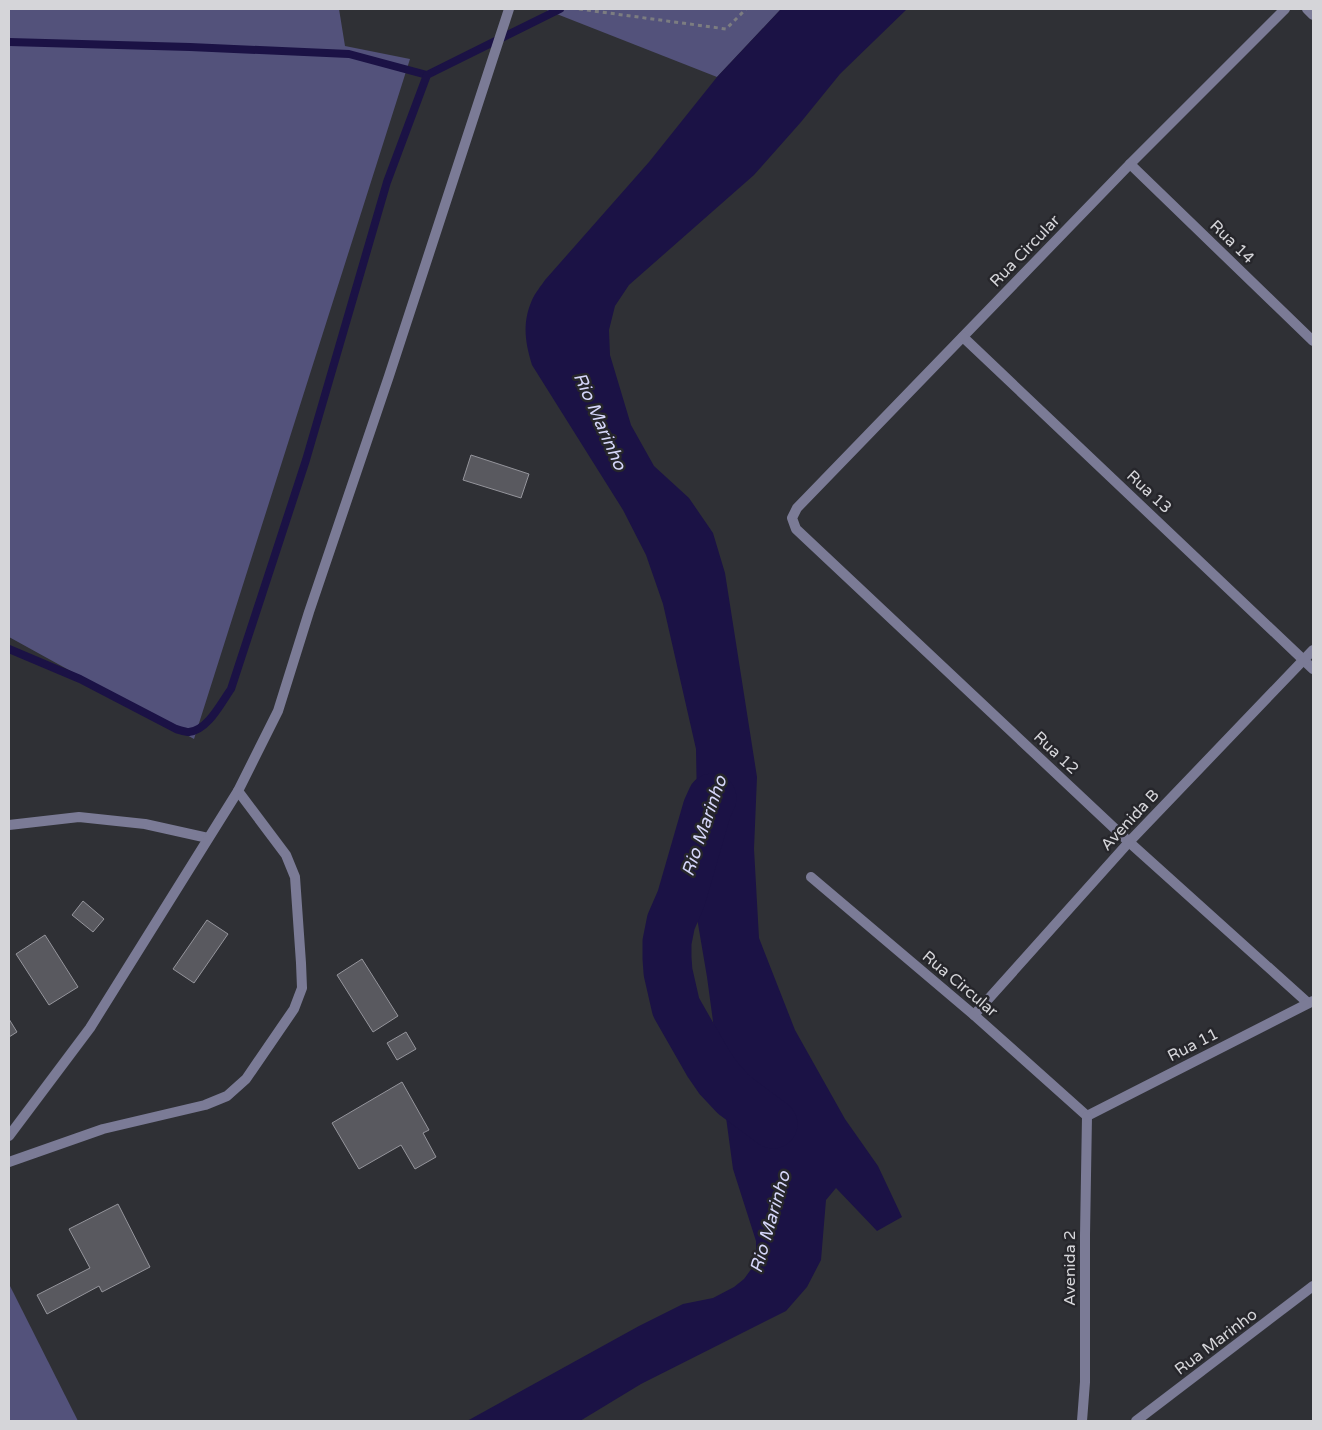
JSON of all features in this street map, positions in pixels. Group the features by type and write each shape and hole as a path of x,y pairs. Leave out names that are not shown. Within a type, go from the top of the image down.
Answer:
{"street":[{"path":"9,1136 90,1028 238,791 278,710 509,9"},
{"name":"Rua Circular","path":"792,518 797,508 1130,164 1285,9"},
{"path":"1307,9 1313,15"},
{"name":"Rua 14","path":"1130,164 1313,341"},
{"name":"Rua 13","path":"963,337 1313,669"},
{"name":"Rua 12","path":"792,518 796,529 1129,842 1311,1002"},
{"name":"Avenida B","path":"974,1015 1129,842 1313,650"},
{"path":"9,1162 103,1129 205,1105 227,1096 246,1079 294,1009 302,988 295,877 286,854 238,791"},
{"path":"9,825 79,816 145,824 208,838"},
{"name":"Rua Circular","path":"811,877 974,1015 1087,1116"},
{"name":"Rua 11","path":"1087,1116 1311,1002"},
{"name":"Avenida 2","path":"1082,1421 1085,1382 1087,1116"},
{"name":"Rua Marinho","path":"1136,1421 1313,1286"}],"path":[{"path":"579,9 726,29 746,9"}],"shaded area":[{"path":"9,9 339,9 345,46 410,59 194,739 9,637"},
{"path":"544,9 781,9 717,77"},
{"path":"9,1284 78,1421 9,1421"}],"water":[{"path":"781,9 907,9 840,74 754,175 629,285 615,306 609,330 610,355 631,425 654,466 689,498 713,533 725,573 757,777 754,849 759,938 795,1030 845,1119 878,1166 902,1217 877,1231 836,1188 826,1200 821,1260 807,1287 786,1311 641,1384 580,1421 467,1421 639,1326 683,1304 713,1298 734,1287 744,1279 752,1268 756,1255 756,1241 733,1169 707,977 697,918 692,857 697,803 696,749 663,604 646,555 623,510 532,365 526,340 526,325 532,300 545,280 649,162 717,77"}],"building":[{"path":"471,455 529,474 521,498 463,480"},
{"path":"83,901 104,919 93,932 72,915"},
{"path":"207,920 228,934 194,983 173,969"},
{"path":"45,935 78,987 49,1005 16,954"},
{"path":"362,959 398,1016 373,1032 337,975"},
{"path":"9,1019 17,1032 9,1037"},
{"path":"406,1032 416,1049 397,1060 387,1043"},
{"path":"402,1082 429,1130 423,1133 436,1157 415,1169 401,1145 359,1169 332,1123"},
{"path":"118,1204 150,1267 102,1292 99,1286 47,1314 37,1295 90,1268 69,1229"}],"waterway":[{"path":"9,649 80,679 176,729 189,732 196,730 208,721 231,689 306,460 387,182 427,75 560,9"},
{"path":"9,42 349,54 427,75"},
{"name":"Rio Marinho","path":"712,798 707,809 681,899 671,922 667,942 668,972 676,1007 719,1079 734,1095 773,1124"}]}
